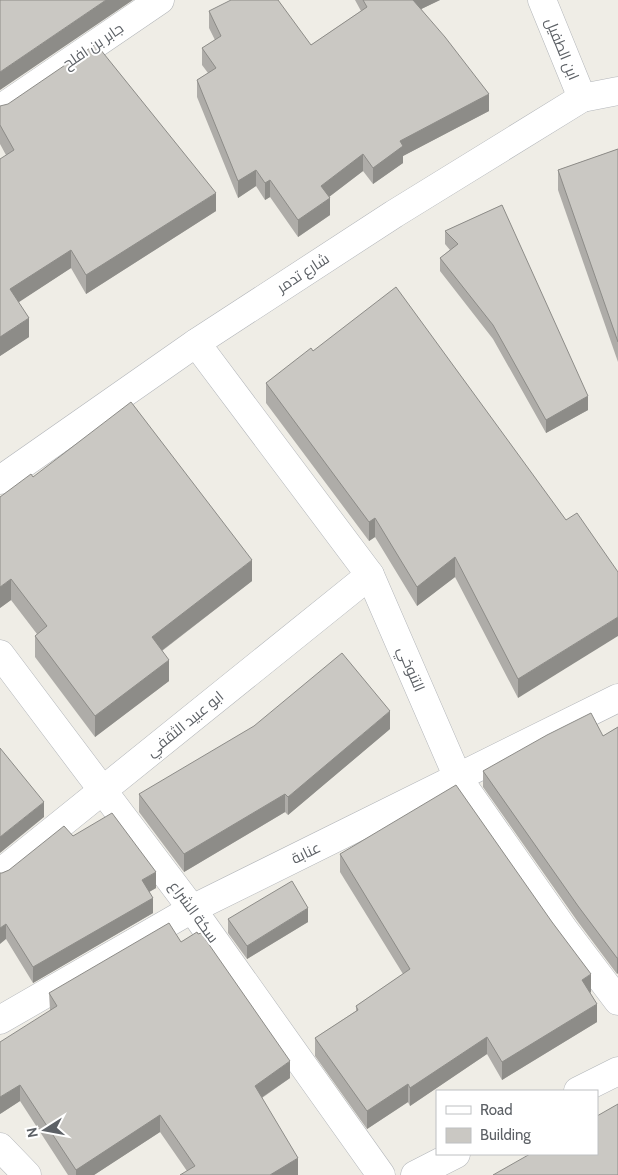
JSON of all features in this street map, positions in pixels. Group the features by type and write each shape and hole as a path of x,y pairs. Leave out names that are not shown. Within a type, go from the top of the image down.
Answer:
{"street":[{"name":"جابر بن افلح","path":"0,110 160,0"},
{"name":"ابن الطفيل","path":"542,0 582,98"},
{"name":"شارع تدمر","path":"0,480 196,343 394,214 582,98 618,90"},
{"name":"التنوخي","path":"196,343 370,575 458,778 565,931 618,1001"},
{"name":"ابو عبيد الثقفي","path":"0,873 370,575"},
{"name":"سكة الشراع","path":"0,654 192,910 381,1175"},
{"name":"عنابة","path":"0,1020 192,910 618,698"},
{"path":"580,1090 618,1071"},
{"path":"0,1147 27,1175"},
{"path":"415,1175 454,1155"}],"building":[{"path":"0,0 106,0 0,72"},
{"path":"231,0 278,0 311,45 367,7 363,0 413,0 445,37 489,94 400,141 403,146 373,168 363,154 321,186 330,198 298,220 270,180 265,183 256,170 238,181 197,80 216,68 202,48 221,36 209,11"},
{"path":"96,44 216,193 86,275 71,250 10,289 29,318 0,337 0,159 14,150 0,125 0,106 8,104"},
{"path":"618,149 618,342 558,170"},
{"path":"502,205 588,396 546,420 493,325 440,258 458,244 445,231"},
{"path":"396,287 566,520 577,513 618,572 618,617 518,679 455,557 417,587 375,518 369,522 266,383 311,348 313,351"},
{"path":"131,402 252,560 152,637 169,660 95,716 35,636 47,626 11,579 0,587 0,497 31,474 33,477"},
{"path":"342,653 390,711 288,797 285,794 184,854 139,794 254,726"},
{"path":"591,713 603,736 618,727 618,958 578,906 483,771"},
{"path":"0,748 44,802 0,837"},
{"path":"456,785 552,922 591,974 582,980 597,1004 502,1062 487,1037 410,1088 408,1084 367,1111 315,1038 358,1010 356,1006 410,969 340,854"},
{"path":"112,813 156,872 142,880 153,898 33,967 6,924 0,928 0,873 9,870 64,826 73,836"},
{"path":"292,881 308,908 247,946 228,919"},
{"path":"169,923 181,942 197,932 198,934 201,933 290,1061 255,1086 298,1158 270,1175 180,1175 195,1166 160,1115 76,1170 20,1085 0,1097 0,1042 57,1006 49,993"},
{"path":"618,1104 618,1175 493,1175 528,1155 598,1155 598,1115"}]}
